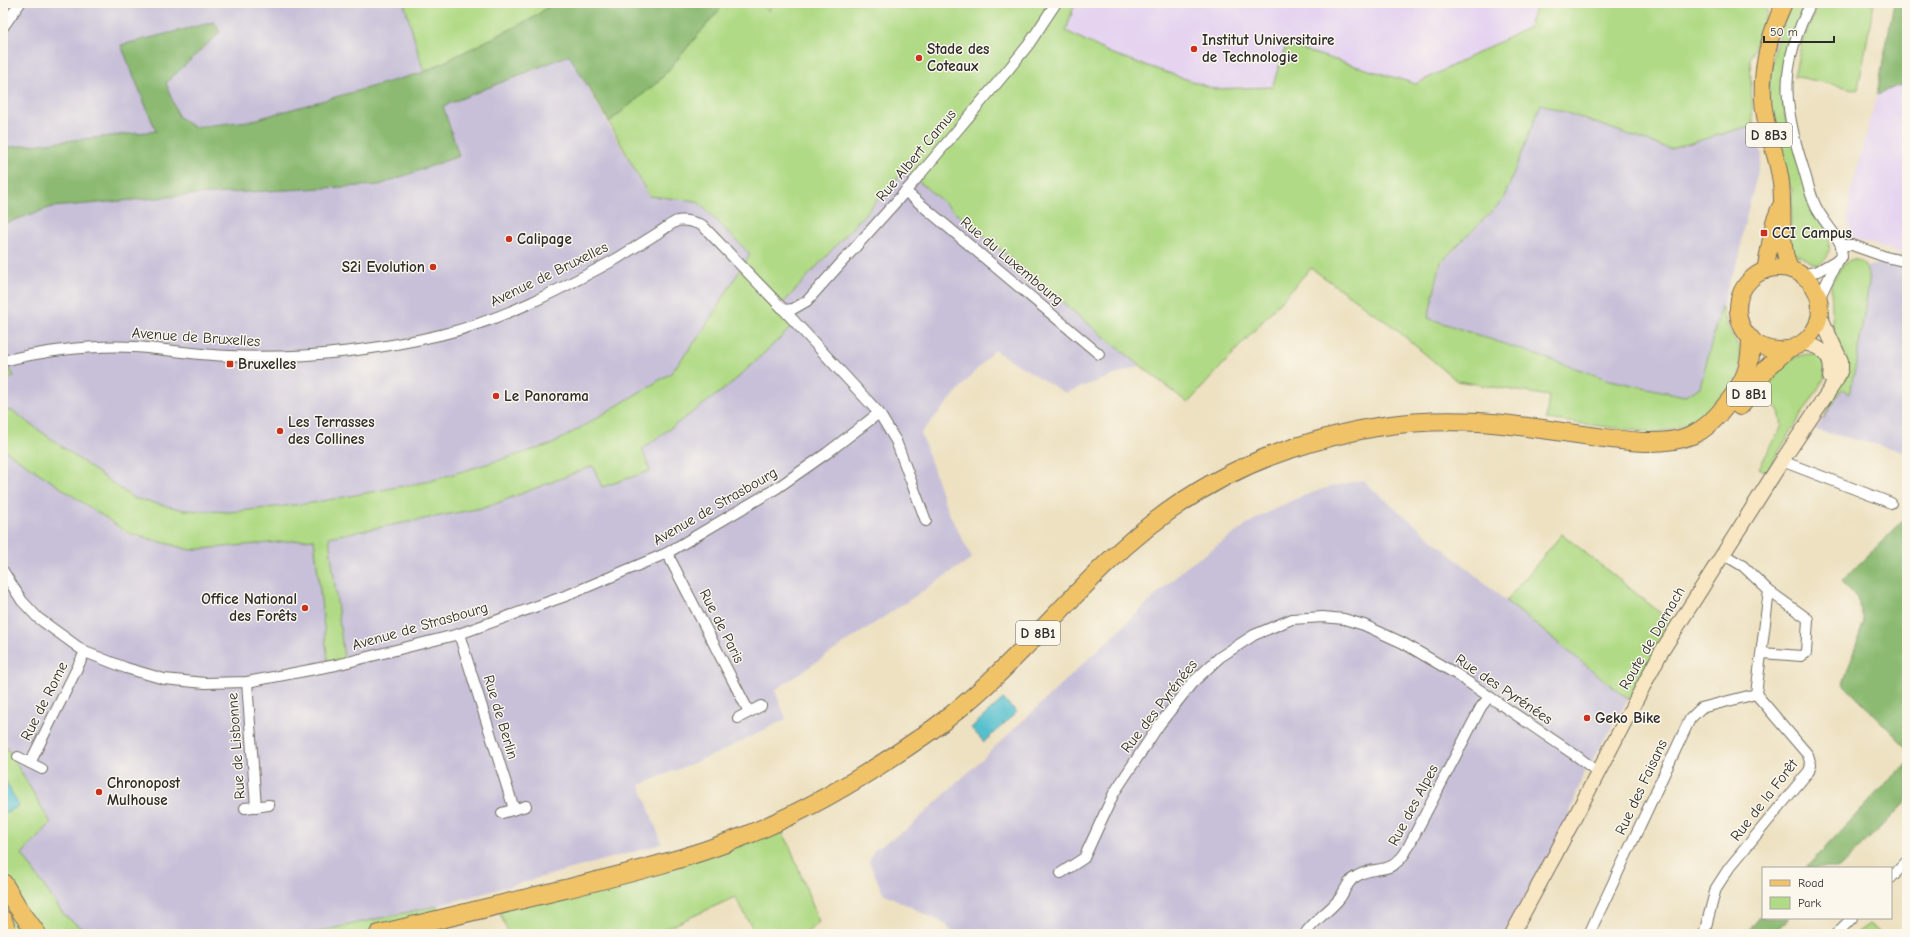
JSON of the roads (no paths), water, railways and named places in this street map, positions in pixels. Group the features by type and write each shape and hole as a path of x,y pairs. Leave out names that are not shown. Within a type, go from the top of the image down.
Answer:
{"highway":[{"name":"D 8B1","path":"1705,427 1725,408 1743,382 1749,365 1751,339"},
{"name":"D 8B1","path":"379,934 642,870 694,854 754,832 832,794 875,769 937,726 977,693 1107,563 1143,531 1175,506 1240,469 1276,454 1328,436 1368,427 1404,422 1480,422 1621,440 1660,441 1686,437 1705,427 1717,424 1728,417 1740,405 1768,367 1786,350"},
{"path":"3,883 37,934"},
{"path":"3,920 8,934"}],"main road":[{"name":"D 8B3","path":"1784,3 1772,31 1767,50 1763,78 1765,119 1781,183 1785,257 1796,273"},
{"name":"D 8B3","path":"1765,271 1774,222 1781,204"},
{"path":"1819,404 1837,379 1841,369 1841,362 1820,316 1819,299 1810,282 1796,273 1778,269 1765,271 1757,275 1745,286 1738,305 1740,321 1751,339 1761,346 1773,350 1786,350 1802,343 1814,331 1820,316"},
{"path":"1802,343 1819,348 1831,362 1830,379 1819,404"},
{"name":"Route de Dornach","path":"1512,934 1660,654 1778,466 1819,404"}],"street":[{"path":"3,28 20,3"},
{"name":"Rue Albert Camus","path":"784,310 792,309 807,301 905,191 1012,65 1056,3"},
{"path":"1811,3 1795,38 1790,56 1786,86 1787,98 1800,158 1812,196 1820,214 1834,232 1841,245 1840,259 1819,299"},
{"name":"Rue du Luxembourg","path":"905,191 1099,354"},
{"name":"Avenue de Bruxelles","path":"3,361 30,355 94,348 131,347 229,356 302,355 335,352 422,339 490,320 531,303 573,283 635,248 676,221 688,220 702,225 784,310 879,413 896,441 926,521"},
{"path":"1841,245 1852,245 1886,257 1907,262"},
{"path":"1796,273 1818,271 1840,259"},
{"name":"Avenue de Strasbourg","path":"3,572 22,601 38,618 85,652 126,668 164,678 205,683 247,682 336,665 459,634 568,595 668,553 777,488 827,453 879,413"},
{"path":"1778,466 1891,503"},
{"name":"Rue de Paris","path":"668,553 749,712"},
{"path":"1723,554 1743,566 1769,591 1808,619 1806,653 1800,656 1762,653"},
{"path":"1756,694 1769,591"},
{"name":"Rue des Pyrénées","path":"1061,874 1084,858 1114,793 1159,726 1192,683 1220,656 1254,635 1280,622 1292,619 1323,617 1344,619 1364,625 1402,643 1456,674 1598,772"},
{"name":"Rue de Berlin","path":"459,634 514,810"},
{"name":"Rue de Rome","path":"30,763 85,652"},
{"name":"Rue de Lisbonne","path":"247,682 256,807"},
{"name":"Rue des Faisans","path":"1589,934 1690,718 1701,708 1756,694"},
{"name":"Rue de la Forêt","path":"1704,934 1716,888 1729,868 1809,771 1811,765 1808,755 1756,694"},
{"name":"Rue des Alpes","path":"1305,934 1334,905 1355,877 1362,873 1388,868 1398,862 1405,853 1481,707 1489,697"},
{"path":"738,718 761,706"},
{"name":"Rue de Rome","path":"18,757 42,769"},
{"name":"Rue de Lisbonne","path":"245,808 269,805"},
{"path":"502,813 526,806"},
{"path":"1892,877 1907,861"},
{"path":"1836,934 1851,919"}],"water":[{"path":"1003,699 1017,712 984,742 971,728"},
{"path":"3,776 19,806 3,814"}],"place":[{"name":"Institut Universitaire de Technologie","path":"1194,49"},
{"name":"Stade des Coteaux","path":"919,58"},
{"name":"CCI Campus","path":"1764,233"},
{"name":"Calipage","path":"509,239"},
{"name":"S2i Evolution","path":"433,267"},
{"name":"Bruxelles","path":"230,364"},
{"name":"Le Panorama","path":"496,396"},
{"name":"Les Terrasses des Collines","path":"280,431"},
{"name":"Office National des Forêts","path":"305,608"},
{"name":"Geko Bike","path":"1587,718"},
{"name":"Chronopost Mulhouse","path":"99,792"}]}
